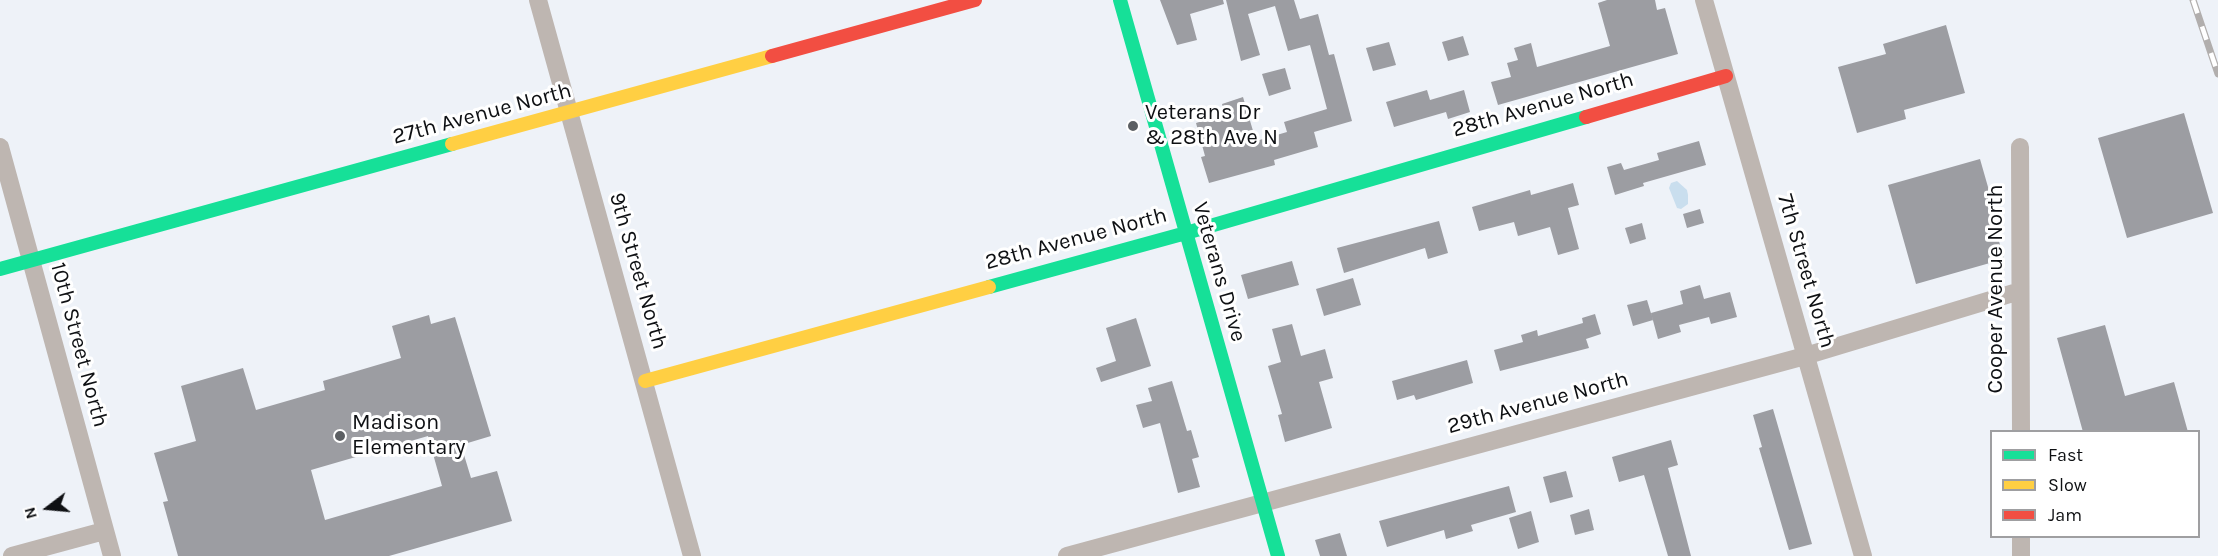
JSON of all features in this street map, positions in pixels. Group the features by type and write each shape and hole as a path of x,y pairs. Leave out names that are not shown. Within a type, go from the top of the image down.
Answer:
{"street":[{"name":"9th Street North","path":"538,0 692,556"},
{"name":"27th Avenue North","path":"0,268 975,0"},
{"name":"Veterans Drive","path":"1120,0 1278,556"},
{"name":"7th Street North","path":"1704,0 1863,556"},
{"name":"28th Avenue North","path":"645,381 1186,233 1726,76"},
{"name":"10th Street North","path":"0,147 111,556"},
{"name":"Cooper Avenue North","path":"2020,147 2021,430"},
{"name":"29th Avenue North","path":"1067,556 1805,356 2020,291"},
{"path":"12,556 104,531"},
{"path":"2021,538 2021,556"}],"water":[{"path":"1677,181 1687,190 1688,195 1688,204 1681,209 1677,208 1669,188 1671,183"}],"building":[{"path":"1160,0 1223,0 1224,4 1190,14 1197,40 1177,45"},
{"path":"1226,0 1294,0 1300,19 1318,14 1329,55 1334,54 1352,121 1314,132 1318,147 1274,160 1275,165 1209,183 1201,157 1205,156 1196,123 1225,114 1222,104 1243,97 1256,141 1287,132 1284,122 1327,109 1310,45 1288,51 1275,6 1248,14 1260,55 1241,61"},
{"path":"1607,0 1655,0 1657,10 1665,8 1678,54 1498,105 1491,82 1511,77 1507,63 1518,60 1514,48 1531,43 1537,67 1610,46 1598,3"},
{"path":"1946,25 1965,93 1904,110 1906,119 1857,133 1838,67 1886,54 1883,44"},
{"path":"1463,36 1469,55 1448,61 1442,42"},
{"path":"1389,42 1396,65 1373,71 1366,48"},
{"path":"1285,68 1291,89 1269,96 1262,74"},
{"path":"1427,90 1430,100 1464,90 1470,112 1448,119 1446,112 1394,127 1386,102"},
{"path":"2184,113 2213,213 2127,238 2098,138"},
{"path":"1699,141 1706,165 1643,183 1644,186 1615,195 1607,167 1621,163 1624,170 1659,160 1657,153"},
{"path":"1980,159 1994,208 1990,209 2004,259 1916,284 1888,185"},
{"path":"1573,183 1579,205 1568,208 1579,249 1558,255 1550,227 1518,236 1514,222 1479,231 1472,207 1530,190 1531,195"},
{"path":"1700,209 1704,223 1687,228 1683,214"},
{"path":"1439,221 1448,253 1428,259 1425,248 1344,273 1337,248"},
{"path":"1642,223 1646,239 1630,244 1625,228"},
{"path":"1292,261 1299,285 1248,299 1241,275"},
{"path":"1353,278 1361,305 1324,316 1316,289"},
{"path":"1700,285 1704,299 1730,292 1737,317 1711,324 1709,317 1679,325 1681,332 1658,339 1651,313 1683,304 1680,291"},
{"path":"1647,300 1653,320 1633,326 1627,305"},
{"path":"1595,314 1601,334 1586,339 1589,348 1500,371 1494,350 1523,342 1521,335 1537,330 1538,336 1583,323 1582,318"},
{"name":"Madison Elementary","path":"429,315 431,324 455,317 491,436 461,445 471,478 497,471 512,521 389,556 178,556 163,502 168,501 154,453 196,441 181,386 243,368 256,410 325,390 323,381 401,358 392,326","holes":["428,436 442,486 325,520 311,470"]},
{"path":"1136,318 1151,366 1101,382 1096,368 1116,361 1106,328"},
{"path":"1292,324 1301,356 1325,349 1333,378 1319,382 1332,428 1285,442 1278,415 1282,414 1268,366 1281,362 1272,329"},
{"path":"2105,325 2125,396 2174,382 2187,430 2082,430 2057,338"},
{"path":"1467,360 1473,383 1416,400 1414,395 1397,400 1392,381"},
{"path":"1172,381 1187,431 1191,430 1199,457 1192,459 1200,487 1178,493 1160,423 1143,428 1136,405 1152,401 1148,388"},
{"path":"1773,409 1812,544 1789,550 1759,448 1762,447 1753,415"},
{"path":"1671,440 1678,465 1668,468 1691,556 1668,556 1644,475 1619,482 1612,457"},
{"path":"1566,471 1573,497 1550,503 1543,477"},
{"path":"1509,486 1516,512 1471,525 1473,531 1446,539 1444,530 1387,547 1379,521"},
{"path":"1589,509 1594,530 1575,535 1570,515"},
{"path":"1531,511 1539,542 1518,549 1509,518"},
{"path":"1340,533 1347,556 1320,556 1315,540"}],"railway":[{"path":"2193,0 2218,74"}],"traffic: fast":[{"path":"1120,0 1278,556"},
{"path":"989,287 1186,233 1586,117"},
{"path":"0,269 452,144"}],"traffic: slow":[{"path":"452,144 772,56"},
{"path":"645,381 989,287"}],"traffic: jam":[{"path":"772,56 975,0"},
{"path":"1586,117 1726,76"}],"place":[{"name":"Veterans Dr & 28th Ave N","path":"1133,126"},
{"name":"Madison Elementary","path":"340,436"}]}
